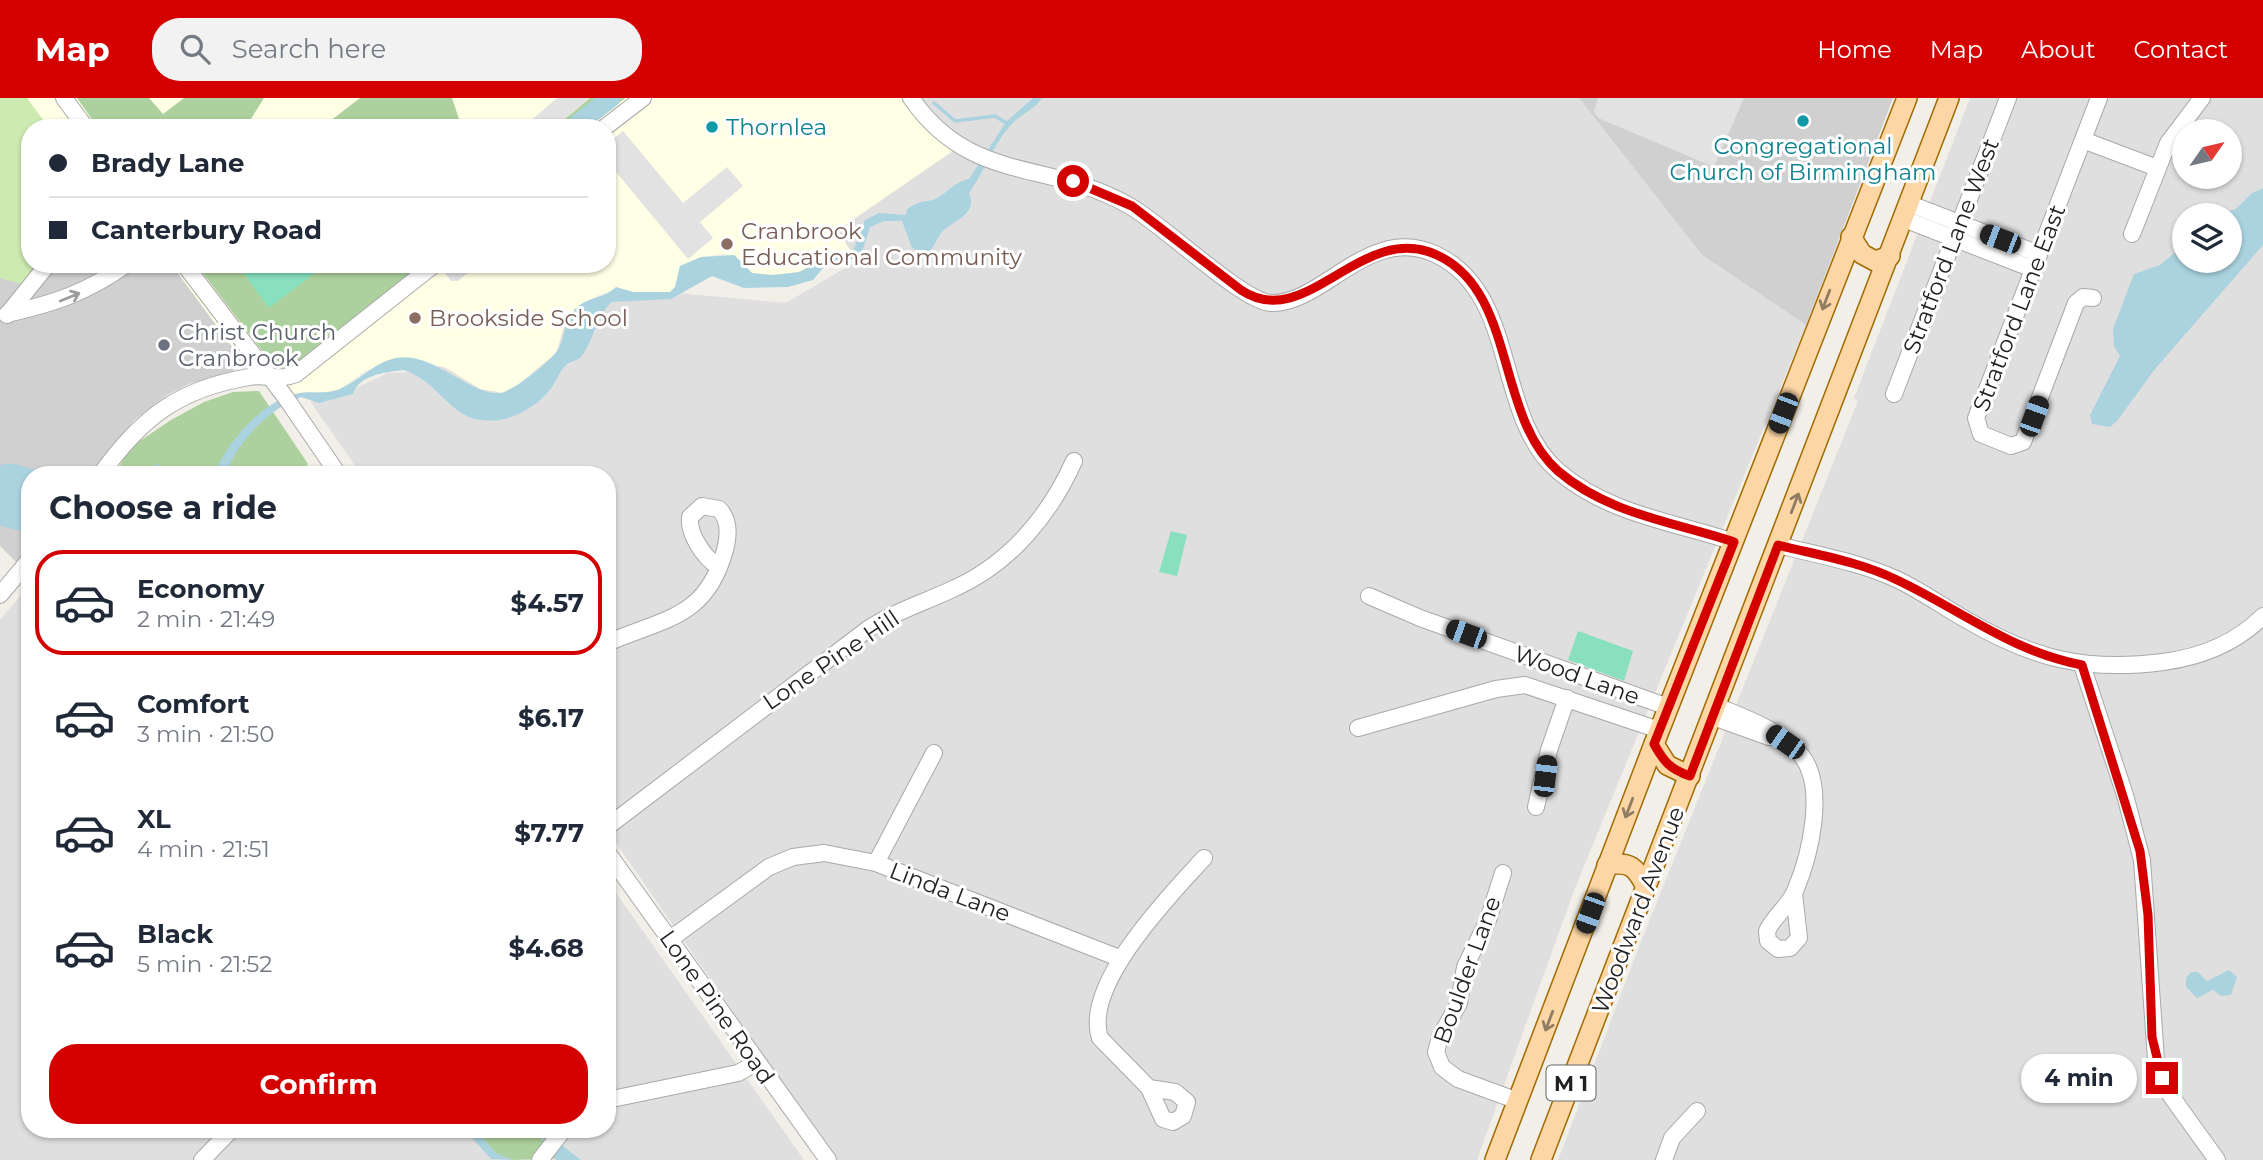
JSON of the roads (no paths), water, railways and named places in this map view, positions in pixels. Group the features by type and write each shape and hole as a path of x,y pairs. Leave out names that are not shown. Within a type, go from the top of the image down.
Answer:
{"main road":[{"name":"Woodward Avenue","path":"1495,1160 1656,737 1907,98"},
{"name":"M 1","path":"1890,256 1949,98"},
{"path":"1851,237 1862,254 1875,261 1890,256"},
{"name":"Woodward Avenue","path":"1541,1160 1890,256"},
{"path":"1656,737 1667,765 1690,776"},
{"path":"1607,865 1623,862 1637,868 1646,887"}],"street":[{"path":"64,98 79,119"},
{"path":"616,119 643,98"},
{"path":"911,98 945,135 986,160 1073,181 1125,203 1179,240 1241,290 1261,301 1290,299 1381,252 1404,249 1436,254 1461,270 1481,297 1525,420 1542,452 1557,470 1579,486 1620,508 1734,542"},
{"name":"Stratford Lane West","path":"1894,394 2008,98"},
{"name":"Stratford Lane East","path":"2093,298 2083,297 2076,303 2023,442 2011,446 1984,436 1977,428 1976,418 2099,98"},
{"path":"2132,234 2157,168 2179,125 2202,98"},
{"path":"2083,140 2157,168"},
{"path":"1907,211 2036,262"},
{"path":"4,318 41,273"},
{"path":"4,318 41,308 79,293 112,273"},
{"path":"191,273 286,398 333,466"},
{"path":"108,466 136,429 181,397 248,377 271,379 296,374 424,273"},
{"name":"Lone Pine Hill","path":"616,820 868,629 890,615 959,586 989,568 1037,523 1056,498 1074,461"},
{"path":"1778,545 1888,575 1999,637 2037,653 2082,665 2136,665 2195,656 2230,641 2263,616"},
{"path":"616,640 668,621 689,609 704,596 719,568"},
{"path":"0,595 21,570"},
{"name":"Wood Lane","path":"1369,596 1420,618 1668,707"},
{"path":"2082,665 2128,806 2142,860 2156,1060 2171,1096 2212,1158"},
{"path":"1358,728 1390,717 1511,686 1525,685 1567,698 1656,737"},
{"path":"1536,807 1549,750 1567,698"},
{"path":"1715,712 1785,742 1805,762 1814,797 1810,837 1794,893"},
{"path":"876,863 934,752"},
{"name":"Linda Lane","path":"669,940 781,861 824,853 876,863 1119,958"},
{"path":"1149,1087 1106,1046 1098,1032 1099,1016 1119,958 1204,858"},
{"name":"Lone Pine Road","path":"616,865 828,1160"},
{"name":"Boulder Lane","path":"1503,873 1488,920 1465,967 1459,1003 1440,1037 1436,1052 1443,1067 1458,1079 1518,1101"},
{"path":"616,1098 738,1073 756,1063"},
{"path":"1664,1160 1672,1138 1697,1111"},
{"path":"202,1160 223,1138"}],"water":[{"path":"1033,98 1042,98 1003,135 969,193 971,200 968,211 943,231 926,254 912,248 902,221 884,221 870,227 860,258 828,262 813,280 788,287 744,288 712,276 671,299 612,302 602,314 581,357 565,366 545,396 517,415 495,420 472,418 455,408 423,380 403,370 367,378 356,387 353,394 319,403 301,397 289,402 256,428 229,466 218,466 237,436 272,404 300,393 337,390 392,359 402,357 424,361 482,390 501,393 524,381 555,353 561,343 568,318 575,309 616,287 633,292 670,292 675,287 680,266 701,257 734,255 752,273 773,275 799,272 829,256 853,251 865,220 879,213 906,215 911,206 937,198 958,183 969,179 1006,122"},
{"path":"2263,188 2263,245 2242,269 2242,203 2252,193"},
{"path":"2172,255 2172,273 2239,273 2155,369 2117,421 2110,427 2092,424 2090,415 2120,356 2114,346 2113,329 2134,274 2160,265"},
{"path":"0,466 22,466 21,531 0,526"},
{"path":"2229,970 2237,977 2231,995 2221,996 2213,990 2197,998 2186,987 2186,978 2191,972 2198,972 2207,981"},
{"path":"472,1138 482,1138 496,1153 513,1160 491,1159"},
{"path":"540,1138 553,1138 581,1160 556,1160 555,1149"}],"waterway":[{"path":"584,119 611,98"},
{"path":"934,103 955,121 995,116 1008,124"}],"place":[{"name":"Congregational Church of Birmingham","path":"1803,121"},
{"name":"Thornlea","path":"712,127"},
{"name":"Cranbrook Educational Community","path":"727,244"},
{"name":"Brookside School","path":"415,318"},
{"name":"Christ Church Cranbrook","path":"164,345"}]}
